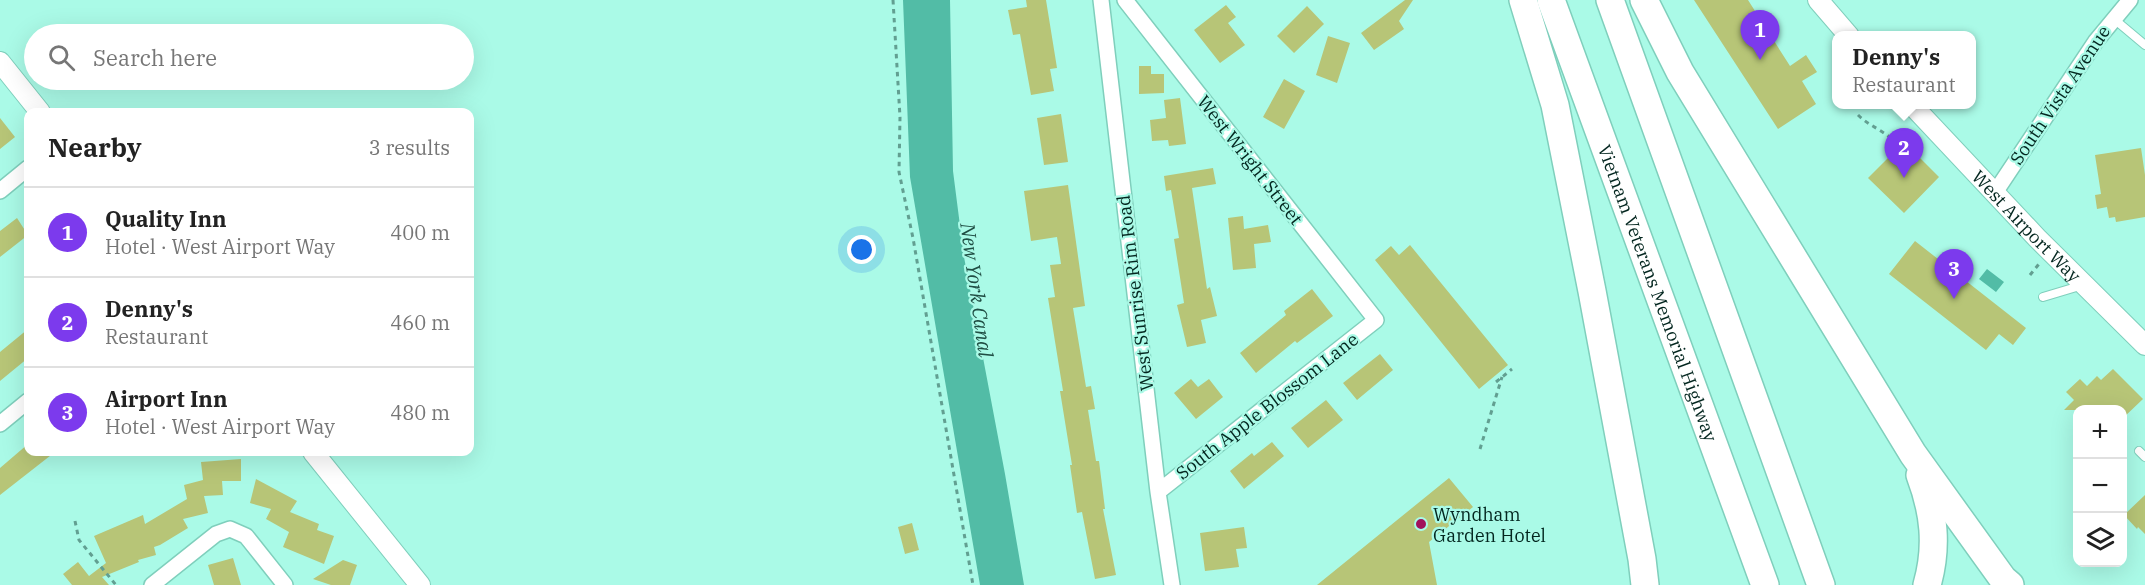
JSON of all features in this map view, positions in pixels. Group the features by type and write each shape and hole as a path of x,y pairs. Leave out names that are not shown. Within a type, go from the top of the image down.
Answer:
{"highway":[{"path":"1523,0 1554,105 1590,279 1646,585"},
{"name":"Vietnam Veterans Memorial Highway","path":"1551,0 1765,585"},
{"path":"1610,0 1821,585"},
{"path":"1644,0 1680,72 1913,454 2003,579 2010,585"},
{"path":"1913,454 1930,503 1932,521 1933,556 1927,585"},
{"path":"1642,559 1654,585"}],"street":[{"name":"West Sunrise Rim Road","path":"1101,0 1158,492 1173,585"},
{"name":"West Wright Street","path":"1125,0 1376,320"},
{"path":"1818,0 1845,31"},
{"name":"South Vista Avenue","path":"1994,194 2055,99 2113,18 2130,0"},
{"path":"0,62 37,108"},
{"name":"West Airport Way","path":"1915,109 1994,194 2145,345"},
{"path":"0,191 24,171"},
{"name":"South Apple Blossom Lane","path":"1158,492 1376,320"},
{"path":"0,424 24,404"},
{"path":"315,456 420,585"},
{"path":"152,585 216,534 230,529 246,536 285,585"}],"lane":[{"path":"2113,18 2145,45"},
{"path":"2043,297 2085,285"}],"path":[{"path":"893,0 900,117 899,172 914,238 973,585"},
{"path":"1858,115 1867,124 1885,132 1894,141"},
{"path":"2030,275 2042,260"},
{"path":"1496,382 1512,369"},
{"path":"1480,449 1502,377"},
{"path":"75,521 79,540 116,585"}],"shaded area":[{"path":"903,0 950,0 953,171 964,257 1024,585 980,585 910,177"},
{"path":"1987,269 2004,282 1996,292 1979,279"}],"building":[{"path":"1026,0 1046,0 1057,68 1050,69 1054,91 1031,95 1020,34 1013,35 1008,10 1027,7"},
{"path":"1405,0 1413,0 1399,21 1404,29 1374,50 1361,33"},
{"path":"1694,0 1748,0 1790,66 1806,55 1817,72 1802,81 1816,104 1778,129"},
{"path":"1226,5 1236,17 1228,23 1245,45 1220,63 1194,30"},
{"path":"1307,6 1324,24 1294,53 1277,36"},
{"path":"1328,36 1350,43 1337,83 1316,75"},
{"path":"1139,66 1151,66 1151,74 1164,74 1164,93 1139,94"},
{"path":"1284,79 1305,91 1284,129 1263,117"},
{"path":"1180,98 1186,144 1169,146 1168,140 1152,141 1150,120 1166,118 1164,100"},
{"path":"1061,114 1068,162 1044,165 1037,118"},
{"path":"0,118 15,137 0,149"},
{"path":"1904,142 1939,177 1904,213 1868,178"},
{"path":"2141,148 2145,175 2145,217 2116,222 2115,217 2109,218 2107,207 2097,209 2095,195 2101,194 2095,155"},
{"path":"1213,168 1216,184 1192,188 1207,289 1210,287 1217,316 1201,320 1206,343 1187,347 1177,305 1184,303 1174,239 1179,238 1171,190 1166,191 1164,176"},
{"path":"1068,185 1085,306 1073,308 1086,387 1091,386 1095,409 1088,410 1096,461 1099,461 1105,509 1103,509 1116,575 1095,579 1082,512 1077,513 1060,391 1063,391 1048,298 1055,297 1050,265 1061,264 1057,237 1031,241 1024,191"},
{"path":"1243,216 1244,229 1268,225 1271,242 1254,244 1256,268 1233,270 1228,218"},
{"path":"17,218 24,229 24,238 0,257 0,231"},
{"path":"1915,241 2026,328 2013,345 1999,334 1986,350 1889,274"},
{"path":"1410,245 1508,365 1479,389 1375,260 1391,246 1399,255"},
{"path":"1312,289 1333,316 1297,343 1295,341 1256,373 1240,353 1286,315 1284,311"},
{"path":"24,332 24,361 0,381 0,352"},
{"path":"1380,354 1393,370 1357,400 1343,383"},
{"path":"2113,369 2143,399 2127,414 2127,405 2073,405 2073,410 2064,410 2074,400 2066,392 2080,379 2087,386 2097,376 2101,380"},
{"path":"1191,379 1198,387 1209,379 1223,397 1196,419 1174,393"},
{"path":"1326,400 1343,420 1308,448 1291,428"},
{"path":"1272,442 1284,456 1244,489 1230,471 1252,453 1254,456"},
{"path":"24,447 24,456 50,456 0,495 0,468"},
{"path":"241,459 241,481 222,481 223,495 204,496 208,513 183,519 188,528 154,547 156,555 138,560 139,562 102,577 109,585 72,585 63,574 78,562 89,576 106,563 94,536 143,515 145,524 187,499 184,485 203,480 201,462"},
{"name":"Wyndham Garden Hotel","path":"1449,478 1473,507 1429,542 1437,585 1317,585"},
{"path":"256,479 297,501 290,512 319,524 317,530 334,536 324,564 283,547 289,532 266,519 271,509 250,503"},
{"path":"2145,495 2145,534 2127,518 2127,512"},
{"path":"912,523 919,550 905,554 898,527"},
{"path":"1244,527 1247,548 1236,549 1239,567 1205,571 1200,533"},
{"path":"233,558 241,585 214,585 208,565"},
{"path":"343,560 357,565 350,585 331,585 313,579"}],"place":[{"name":"Quality Inn","path":"1760,60"},
{"name":"Denny's","path":"1904,178"},
{"name":"Airport Inn","path":"1954,299"},
{"name":"Wyndham Garden Hotel","path":"1421,524"}],"water label":[{"name":"New York Canal","path":"977,290"}]}
